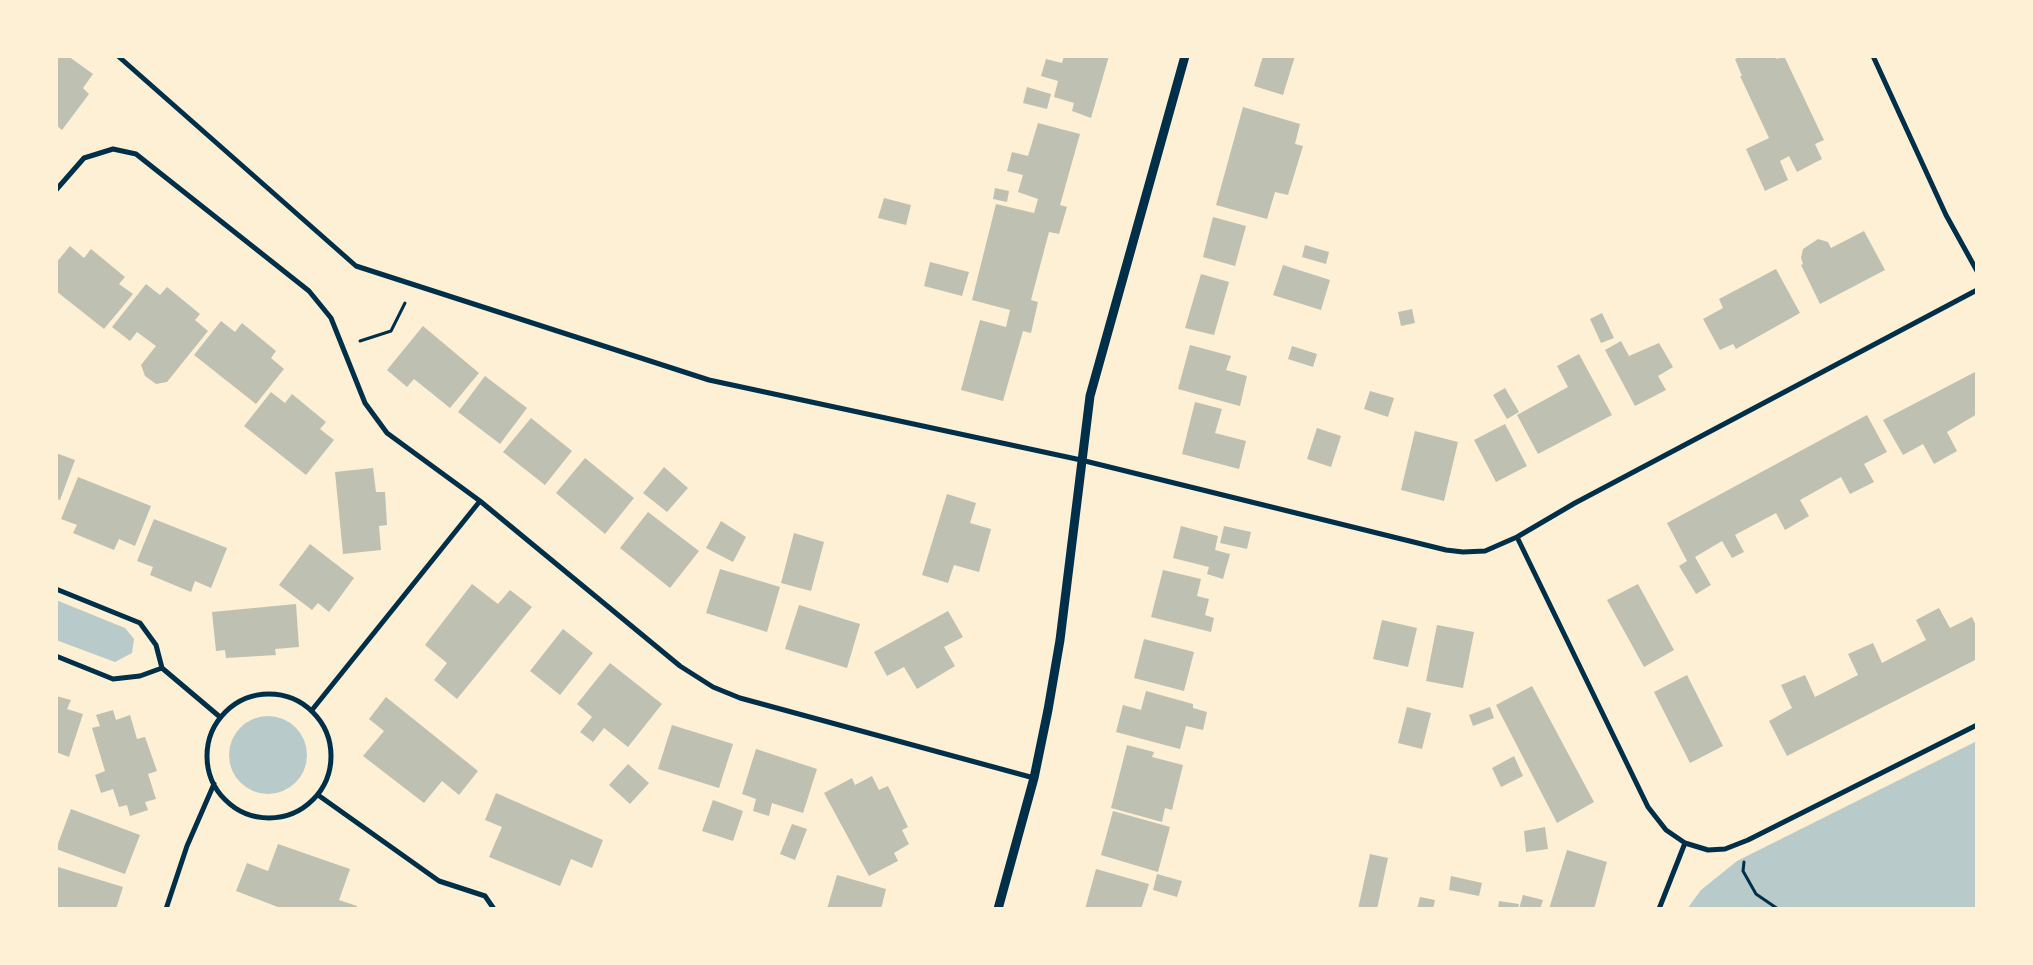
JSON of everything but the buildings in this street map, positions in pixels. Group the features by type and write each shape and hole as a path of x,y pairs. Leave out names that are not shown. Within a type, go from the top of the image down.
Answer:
{"street":[{"path":"118,56 356,266 709,380 1081,460 1446,550 1464,552 1485,551 1517,537 1575,503 1977,290"},
{"path":"998,909 1034,778 1060,640 1090,396 1185,56"},
{"path":"1873,56 1946,215 1977,271"},
{"path":"56,190 84,158 112,149 136,154 309,291 331,318 365,403 387,433 480,502 680,666 713,687 740,698 1034,778"},
{"path":"312,710 480,502"},
{"path":"1517,537 1648,807 1666,830 1685,843 1708,850 1725,849 1748,840 1977,724"},
{"path":"56,589 140,623 156,644 162,668 220,717"},
{"path":"56,656 113,679 140,676 162,668"},
{"path":"263,694 285,695 312,710 325,727 331,748 328,776 318,795 296,812 275,818 253,817 234,808 214,784 207,763 210,736 220,717 242,700 263,694"},
{"path":"166,909 187,846 214,784"},
{"path":"318,795 439,881 485,896 494,909"},
{"path":"1659,909 1685,843"}],"path":[{"path":"342,347 391,332 414,284"},
{"path":"1743,871 1756,894 1778,909"}],"shaded area":[{"path":"56,600 125,628 134,639 132,653 115,662 56,640"},
{"path":"268,716 283,719 296,727 304,740 307,755 304,770 296,783 283,791 268,794 253,791 240,783 232,770 229,755 232,740 240,727 253,719"},
{"path":"1977,741 1977,909 1687,909 1701,890 1737,861"}]}
